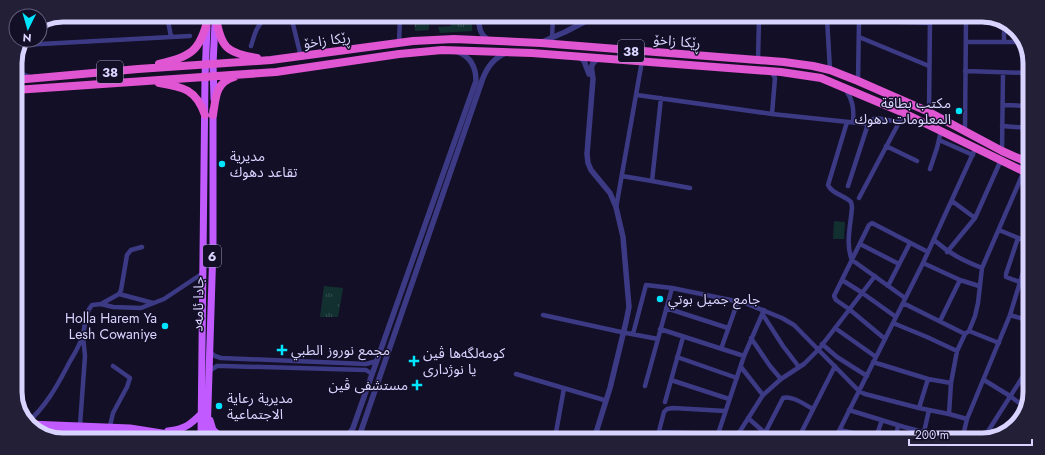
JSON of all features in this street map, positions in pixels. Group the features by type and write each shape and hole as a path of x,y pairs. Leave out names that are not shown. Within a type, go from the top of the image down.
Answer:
{"highway":[{"path":"138,69 167,62 191,52 202,39 210,22"},
{"path":"214,22 221,41 228,49 247,56 271,60"},
{"name":"ڕێکا زاخۆ","path":"22,80 138,69 271,60 399,43 448,40 540,43 806,65 830,70 929,112 1002,151 1023,160"},
{"name":"ڕێکا زاخۆ","path":"22,89 276,72 398,54 442,50 510,52 685,64 773,75 780,72 821,78 904,113 941,131 974,151 1001,160 1023,171"},
{"path":"670,54 673,56 673,60 670,63"},
{"path":"685,55 682,57 681,61 685,64"},
{"path":"209,115 221,84 230,78 248,74"},
{"path":"138,81 178,86 190,91 198,99 209,115"}],"main road":[{"name":"جادا ئامەد","path":"207,433 205,414 203,273 212,22"},
{"name":"جادا ئامەد","path":"203,433 210,371 212,247 209,115"},
{"path":"161,432 184,428 205,414 213,430 216,433"},
{"path":"37,424 90,433"},
{"path":"48,430 80,431 110,426 166,433"}],"street":[{"path":"168,22 171,37"},
{"path":"251,46 257,29 261,22"},
{"path":"293,22 301,56"},
{"path":"399,43 400,22"},
{"path":"466,40 473,38 479,29 479,22"},
{"path":"552,22 552,38"},
{"path":"540,43 566,32 584,22"},
{"path":"758,61 759,22"},
{"path":"826,22 830,70"},
{"path":"858,81 859,22"},
{"path":"929,112 930,22"},
{"path":"965,131 966,22"},
{"path":"479,29 490,41"},
{"path":"1004,29 1004,42"},
{"path":"566,32 563,40 568,46"},
{"path":"48,44 190,36"},
{"path":"858,37 929,66"},
{"path":"966,42 1017,42"},
{"path":"352,431 377,361 387,342 414,276 449,177 471,106 476,82 476,74 472,63 464,55 454,50"},
{"path":"362,433 407,274 443,173 487,69 497,58 510,52"},
{"path":"580,57 586,64 590,76 585,165 592,178 610,200 616,220 620,238 626,309 610,388 596,433"},
{"path":"593,433 604,400 629,307 622,237 616,208 610,193 594,176 588,163 587,154 593,79 591,68 600,58"},
{"path":"616,208 642,61"},
{"path":"586,64 588,62 593,64"},
{"path":"965,71 1023,73"},
{"path":"1002,151 1003,72"},
{"path":"22,74 35,79"},
{"path":"772,114 773,75"},
{"path":"845,88 852,98 854,109 853,122"},
{"path":"637,95 772,114 868,124"},
{"path":"652,181 661,98"},
{"path":"1003,105 1023,106"},
{"path":"859,198 904,113"},
{"path":"848,186 868,124 873,119 899,122"},
{"path":"847,122 828,185 834,192 851,202 852,207 849,241 852,260 888,286 904,301 940,321 967,333 999,343"},
{"path":"1002,126 1023,128"},
{"path":"930,169 941,131"},
{"path":"838,433 872,362 923,263 974,151 939,140"},
{"path":"886,146 917,161"},
{"path":"947,252 975,218 1001,160"},
{"path":"443,173 449,177"},
{"path":"622,176 690,188"},
{"path":"949,414 951,383 957,351 975,316 982,268 1023,178"},
{"path":"952,201 975,218"},
{"path":"885,339 834,298 869,225 872,223 928,252"},
{"path":"999,230 1023,240"},
{"path":"1018,238 1006,277 1020,282"},
{"path":"419,240 426,242"},
{"path":"934,240 947,252 982,268"},
{"path":"888,286 910,242"},
{"path":"860,244 899,264"},
{"path":"101,304 119,294 127,256 131,250 142,247"},
{"path":"923,263 960,280 979,286"},
{"path":"964,433 967,419 1010,315 1023,272"},
{"path":"80,431 85,356 83,336 87,310 92,305 101,304 113,307 141,308 164,299 203,273"},
{"path":"407,274 414,276"},
{"path":"739,433 763,395 781,379 799,367 818,349 875,276"},
{"path":"842,280 862,292 896,317"},
{"path":"940,321 960,280"},
{"path":"632,334 646,285 672,288 738,302 782,318 794,326 859,391 865,394 967,419"},
{"path":"645,386 672,288"},
{"path":"119,294 153,303"},
{"path":"721,349 738,302"},
{"path":"666,308 728,328"},
{"path":"720,433 725,411 744,356 763,312"},
{"path":"763,312 783,346 799,367"},
{"path":"543,315 622,333 658,338"},
{"path":"1010,315 1023,319"},
{"path":"893,323 957,351"},
{"path":"835,328 876,356"},
{"path":"660,329 744,356"},
{"path":"32,419 45,404 75,354 83,336"},
{"path":"665,402 683,337"},
{"path":"751,338 770,366 781,379"},
{"path":"822,344 837,357 866,376"},
{"path":"210,352 218,358 366,367 372,374"},
{"path":"678,357 737,378"},
{"path":"217,366 215,362 218,358"},
{"path":"210,371 217,366 366,367 377,361"},
{"path":"872,362 928,379 951,383"},
{"path":"110,426 113,413 127,387 130,378 113,366"},
{"path":"801,433 835,366"},
{"path":"741,367 763,395"},
{"path":"516,374 604,400"},
{"path":"989,433 1023,376"},
{"path":"919,408 928,379"},
{"path":"671,380 729,399"},
{"path":"984,380 1021,404"},
{"path":"556,433 564,388"},
{"path":"748,418 765,433 783,398 791,398 813,409"},
{"path":"689,433 659,432 664,412 667,409 673,408 725,411"},
{"path":"850,410 924,432 929,410"},
{"path":"877,433 882,420"},
{"path":"897,433 898,425"},
{"path":"840,430 852,433"}],"green space":[{"path":"414,22 429,22 429,30 415,31"},
{"path":"451,22 472,22 472,31 440,33 438,27 451,26"},
{"path":"834,221 845,222 844,239 833,239"},
{"path":"324,286 343,288 338,317 320,317"}],"place":[{"name":"مكتب بطاقة المعلومات دهوك","path":"959,111"},
{"name":"مديرية تقاعد دهوك","path":"222,164"},
{"name":"جامع جميل بوتي","path":"660,299"},
{"name":"Holla Harem Ya Lesh Cowaniye","path":"165,326"},
{"name":"مجمع نوروز الطبي","path":"282,350"},
{"name":"کومەلگەها ڤین یا نوژداری","path":"414,361"},
{"name":"مستشفى ڤين","path":"417,385"},
{"name":"مديرية رعاية الاجتماعية","path":"219,406"}]}
